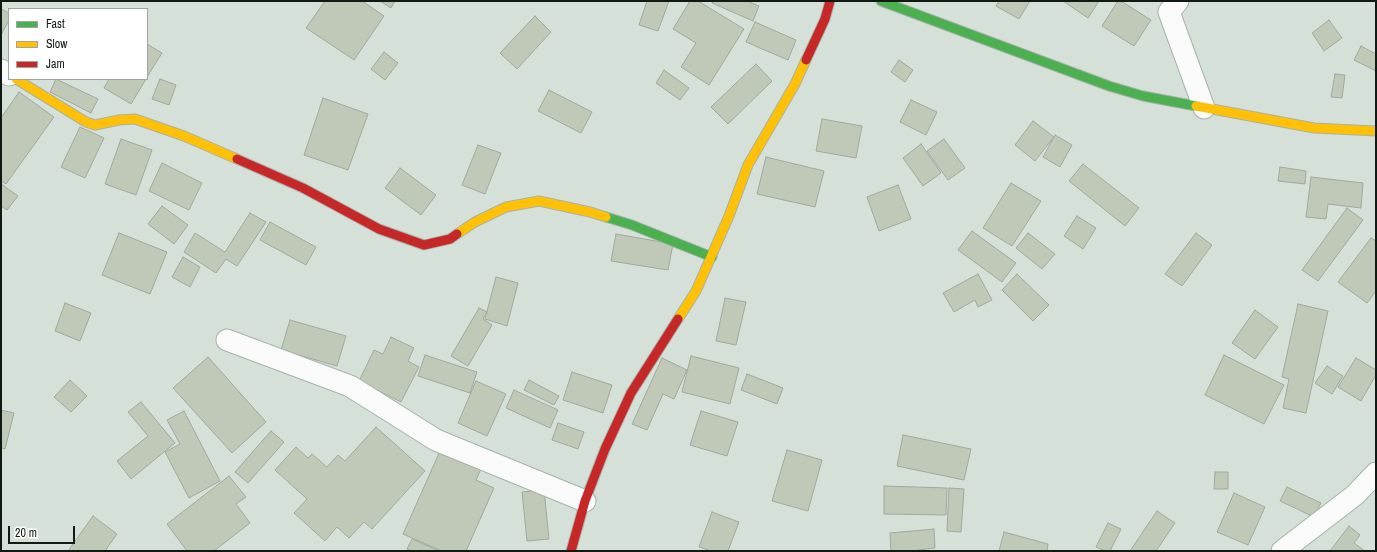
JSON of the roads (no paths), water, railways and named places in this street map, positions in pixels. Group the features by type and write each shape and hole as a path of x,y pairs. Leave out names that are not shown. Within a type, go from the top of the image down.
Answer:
{"street":[{"path":"571,551 585,501 605,449 631,393 696,291 712,257 748,165 795,84 825,19 830,1"},
{"path":"881,1 1109,86 1143,96 1314,128 1376,132"},
{"path":"1178,1 1169,12 1204,108"},
{"path":"18,80 86,122 95,125 119,120 135,119 184,136 303,188 379,229 424,245 450,239 475,222 506,207 539,201 590,212 632,225 712,257"},
{"path":"227,340 350,386 436,440 585,501"},
{"path":"1282,551 1355,495 1376,473"}]}
